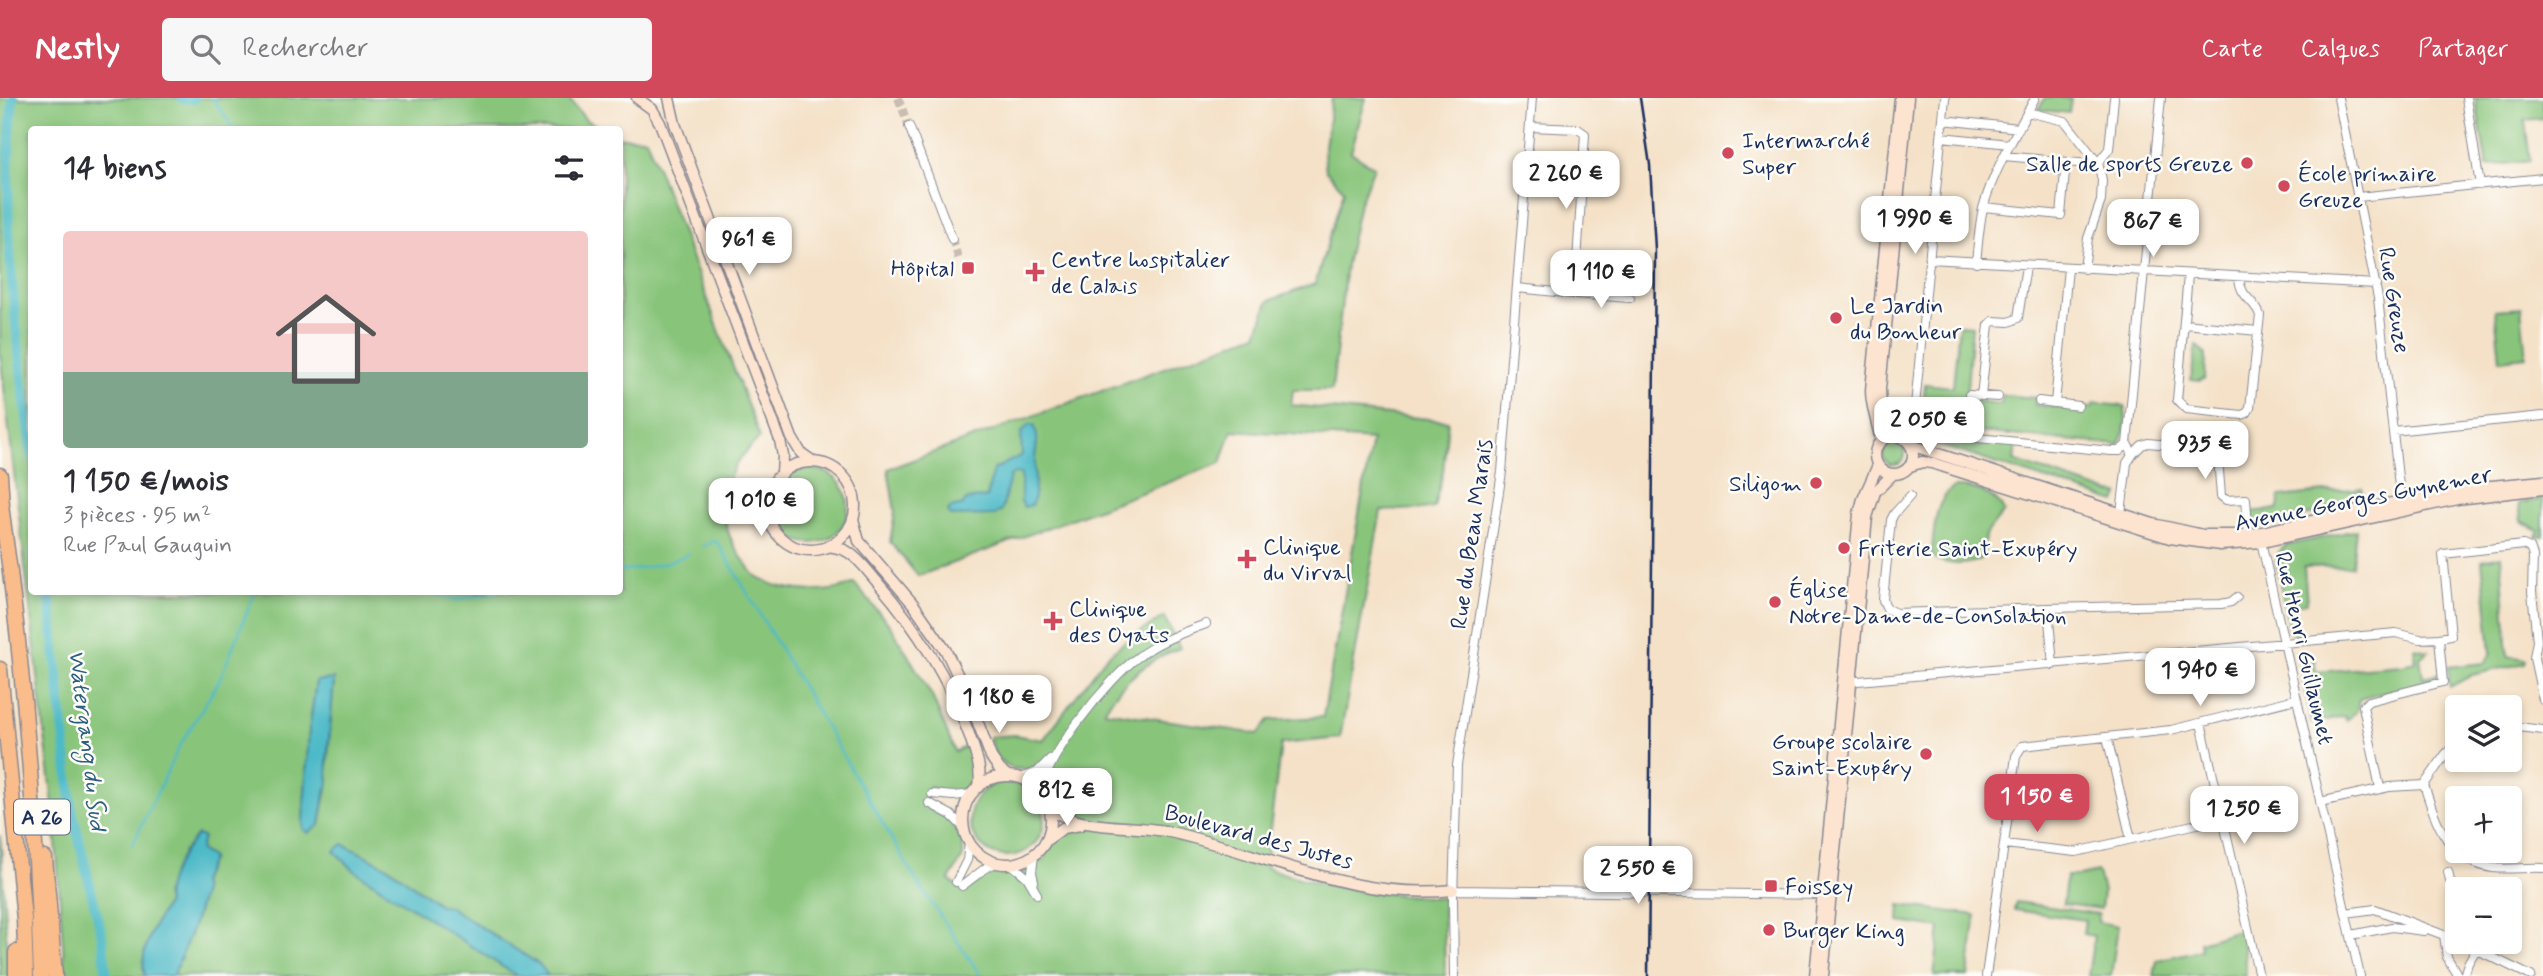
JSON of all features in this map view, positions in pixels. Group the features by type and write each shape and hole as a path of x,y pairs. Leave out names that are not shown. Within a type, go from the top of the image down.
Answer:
{"highway":[{"path":"0,475 3,520"},
{"path":"0,498 20,659 35,845 41,976"},
{"name":"A 26","path":"20,659 40,797 55,976"},
{"path":"0,669 24,919 26,976"},
{"path":"11,779 16,976"}],"street":[{"path":"637,98 652,109 660,122 780,440 782,474"},
{"path":"669,98 669,108 792,438 801,453 814,462 831,467 846,479 855,498 853,519 859,541 914,606 946,651 969,699 991,757 1008,776"},
{"name":"Rue du Beau Marais","path":"1454,976 1453,890 1458,751 1502,472 1532,98"},
{"path":"1881,442 1871,390 1900,98"},
{"path":"1847,682 1868,510 1879,486 1893,474 1910,466 1913,454 1911,445 1899,437 1885,417 1880,402 1908,98"},
{"path":"1945,98 1914,416 1916,428 1926,433 2111,451 2120,450 2127,444"},
{"path":"1976,263 1984,207 2004,156 2035,98"},
{"path":"2004,156 2098,163 2110,145 2114,98"},
{"path":"2121,513 2127,463 2133,454 2127,444 2161,98"},
{"name":"Rue Greuze","path":"2338,98 2376,284 2401,506"},
{"path":"2466,98 2480,185"},
{"path":"2027,112 2065,121 2098,163 2102,180 2101,201 2088,238 2084,269"},
{"path":"1943,120 2019,128"},
{"path":"909,126 952,239"},
{"path":"1530,127 1578,129 1585,134 1575,293"},
{"path":"1941,138 2010,144"},
{"path":"1984,207 2061,215 2066,162"},
{"path":"2358,197 2543,178"},
{"path":"1929,260 2376,284"},
{"path":"1981,396 1989,325 1993,321 2012,322 2018,318 2026,266"},
{"path":"2054,403 2068,268"},
{"path":"2188,275 2178,403 2186,409 2242,415 2250,408 2258,310 2241,290 2239,277"},
{"path":"1517,288 1630,298"},
{"path":"2184,324 2258,331"},
{"path":"1969,394 1998,397"},
{"path":"2039,401 2078,406"},
{"path":"2393,431 2543,416"},
{"path":"1893,474 1878,465 1875,453 1881,442 1891,436 1899,437"},
{"name":"Rue Henri Guillaumet","path":"2133,454 2148,443 2212,449 2218,458 2221,496 2226,499 2246,499 2284,644 2360,976"},
{"name":"Avenue Georges Guynemer","path":"1911,445 2191,533 2255,539"},
{"path":"814,462 796,465 782,474 773,486 768,500 769,515 775,529 785,541 798,548 813,550 828,547 846,551 859,561 902,612 933,655 954,696 980,771 976,790 965,808 964,828"},
{"name":"Avenue Georges Guynemer","path":"1910,466 1922,462 1932,463 2185,541 2220,545 2401,506 2459,489 2543,481"},
{"path":"1823,976 1827,895 1847,682 1859,514 1878,465"},
{"name":"Avenue Georges Guynemer","path":"2401,506 2543,489"},
{"path":"1910,496 1891,520 1883,600 1887,609 1896,612 2221,604 2231,602 2237,597"},
{"path":"828,547 845,534 853,519"},
{"path":"1847,682 2396,633 2420,639 2451,636 2443,554 2526,545 2533,555 2532,592 2540,644 2535,662 2543,700"},
{"path":"2048,608 2053,665"},
{"path":"1021,778 1037,772 1061,747 1106,688 1131,662 1164,640 1206,624"},
{"path":"2380,788 2363,706 2369,701 2443,682 2439,638"},
{"path":"1986,976 2018,749 2025,745 2171,730 2296,699"},
{"path":"2201,723 2259,976"},
{"path":"2522,727 2543,730"},
{"path":"2107,737 2131,839"},
{"path":"1042,793 1045,776 1061,747"},
{"path":"2424,785 2445,755"},
{"path":"929,803 951,815 964,828 970,843 980,855 996,863 1012,864 1034,855 1046,841 1051,824 1050,810 1042,793 1021,778 1008,776 993,779 976,790 953,796 932,794"},
{"path":"2320,802 2380,788 2424,785"},
{"path":"2424,785 2438,825 2448,842 2459,853 2491,868 2543,868"},
{"name":"Boulevard des Justes","path":"1050,810 1068,819 1143,827 1181,835 1303,873 1350,883 1409,890 1453,890"},
{"path":"2004,844 2073,852 2223,818"},
{"name":"Boulevard des Justes","path":"1046,841 1067,826 1097,824"},
{"path":"970,843 959,884 996,863"},
{"path":"1012,864 1027,877 1037,894 1032,872 1034,855"},
{"path":"2448,872 2449,877"},
{"path":"1453,890 1827,895"},
{"path":"1815,976 1827,895"},
{"path":"2346,913 2375,909 2444,935"},
{"path":"2351,935 2400,926 2444,935"},
{"path":"2444,935 2447,957 2458,976"},
{"path":"2464,976 2473,954"},
{"path":"2488,954 2530,976"}],"green space":[{"path":"0,98 568,98 586,120 597,126 28,126 28,591 0,354"},
{"path":"1332,98 1366,98 1351,152 1374,167 1358,208 1346,265 1332,390 1293,390 1291,405 1448,421 1443,472 1434,508 1381,511 1340,738 1281,744 1265,867 1308,881 1375,892 1443,898 1445,976 548,976 540,965 448,906 440,905 390,868 343,845 335,851 355,871 517,976 173,976 194,924 203,891 201,882 212,858 199,850 200,843 183,852 165,894 167,903 146,948 143,967 145,976 65,976 54,812 28,595 623,595 623,137 646,138 760,438 736,465 725,497 724,513 734,546 755,575 775,585 817,591 839,589 854,583 892,628 932,696 955,752 968,745 974,771 968,787 953,793 929,787 924,806 951,820 963,845 963,857 949,880 964,891 992,871 1019,875 1042,861 1061,833 1090,829 1066,812 1049,781 1026,770 1012,768 996,758 989,737 1015,735 1043,740 1106,657 1164,617 1180,648 1136,673 1104,711 1258,734 1269,720 1323,717 1372,440 1232,430 1221,463 918,576 890,542 895,512 888,469 1257,334 1268,301 1315,284 1344,190 1326,171 1324,153","holes":["334,679 327,771 329,777 320,825 303,821 309,731 316,682"]},
{"path":"2044,98 2071,98 2069,113 2039,110"},
{"path":"2475,98 2543,98 2543,118 2525,120 2530,161 2487,166"},
{"path":"2521,308 2526,357 2500,360 2495,310"},
{"path":"1959,325 1972,326 1966,400 2001,404 2003,395 2035,398 2035,405 2081,410 2082,407 2093,408 2093,403 2124,406 2126,426 2118,445 1925,427 1922,422 1925,384 1953,387"},
{"path":"2196,345 2206,355 2205,378 2199,381 2191,380"},
{"path":"1921,435 2016,445 2014,461 2119,494 2116,502 1920,439"},
{"path":"1890,443 1898,443 1905,450 1905,458 1898,465 1890,465 1883,458 1883,450"},
{"path":"811,469 832,475 842,485 848,506 842,527 832,537 811,543 790,537 780,527 774,506 780,485 790,475"},
{"path":"1955,487 1983,492 1996,500 2004,511 1985,535 1983,557 1965,564 1943,562 1931,556 1938,509 1942,500"},
{"path":"2362,488 2364,500 2253,529 2250,512 2279,509 2279,497"},
{"path":"2543,499 2543,536 2536,537 2539,530 2521,521 2519,503"},
{"path":"2356,530 2352,566 2304,567 2307,603 2291,605 2294,630 2299,629 2300,637 2290,633 2276,562 2279,552 2285,546"},
{"path":"2501,556 2508,656 2526,659 2525,663 2472,675 2450,687 2448,667 2485,663 2491,653 2482,560"},
{"path":"2414,648 2428,651 2420,658 2423,677 2438,673 2438,679 2359,699 2357,711 2346,720 2345,716 2312,723 2302,676 2314,658 2316,672 2402,665 2416,662"},
{"path":"1007,782 1021,785 1033,793 1041,805 1044,819 1041,833 1033,845 1021,853 1007,856 993,853 981,845 973,833 970,819 973,805 981,793 993,785"},
{"path":"0,835 1,845 8,976 0,976"},
{"path":"2098,872 2103,892 2101,909 2063,904 2066,876"},
{"path":"2016,902 2099,914 2098,922 2118,926 2111,976 2088,976 2094,936 2083,934 2085,920 2014,910"},
{"path":"1900,905 1976,915 1968,976 1934,976 1940,928 1899,922"},
{"path":"2235,931 2242,932 2246,976 2154,976 2157,960 2201,950 2200,942"}],"water":[{"path":"1028,425 1034,425 1037,438 1032,505 1024,507 1021,501 1021,474 1015,473 1010,476 1002,510 995,515 951,516 948,512 950,508 963,505 966,500 987,497 993,470 1022,455 1021,433"},
{"path":"334,679 327,762 329,784 320,825 308,833 303,829 303,821 309,731 316,681"},
{"path":"197,835 203,837 200,850 212,858 201,882 203,891 194,924 173,976 145,976 143,967 146,948 167,903 171,876"},
{"path":"343,844 390,868 440,905 448,906 540,965 548,976 517,976 355,871 334,851"}],"waterway":[{"name":"Watergang du Sud","path":"13,98 9,143 9,233 20,367 28,426"},
{"name":"Watergang du Sud","path":"182,98 194,99"},
{"name":"Watergang du Sud","path":"212,98 232,126"},
{"path":"703,546 715,541 718,543 916,880 981,976"},
{"path":"623,571 664,563 689,553"},
{"name":"Watergang du Sud","path":"49,595 72,810 102,936 107,976"},
{"name":"Watergang du Sud","path":"132,845 179,747 220,679 254,595"},
{"path":"439,595 456,600 482,595"}],"tunnel":[{"path":"898,98 909,126"},
{"path":"952,239 959,260"}],"railway":[{"path":"1640,98 1650,165 1655,249 1648,976"}],"place":[{"name":"Intermarché Super","path":"1728,153"},
{"name":"Salle de sports Greuze","path":"2247,163"},
{"name":"École primaire Greuze","path":"2284,186"},
{"name":"Hôpital","path":"968,268"},
{"name":"Centre hospitalier de Calais","path":"1035,272"},
{"name":"Le Jardin du Bonheur","path":"1836,318"},
{"name":"Siligom","path":"1816,483"},
{"name":"Friterie Saint-Exupéry","path":"1844,548"},
{"name":"Clinique du Virval","path":"1247,559"},
{"name":"Église Notre-Dame-de-Consolation","path":"1775,602"},
{"name":"Clinique des Oyats","path":"1053,621"},
{"name":"Groupe scolaire Saint-Exupéry","path":"1926,754"},
{"name":"Foissey","path":"1771,886"},
{"name":"Burger King","path":"1769,930"}]}
